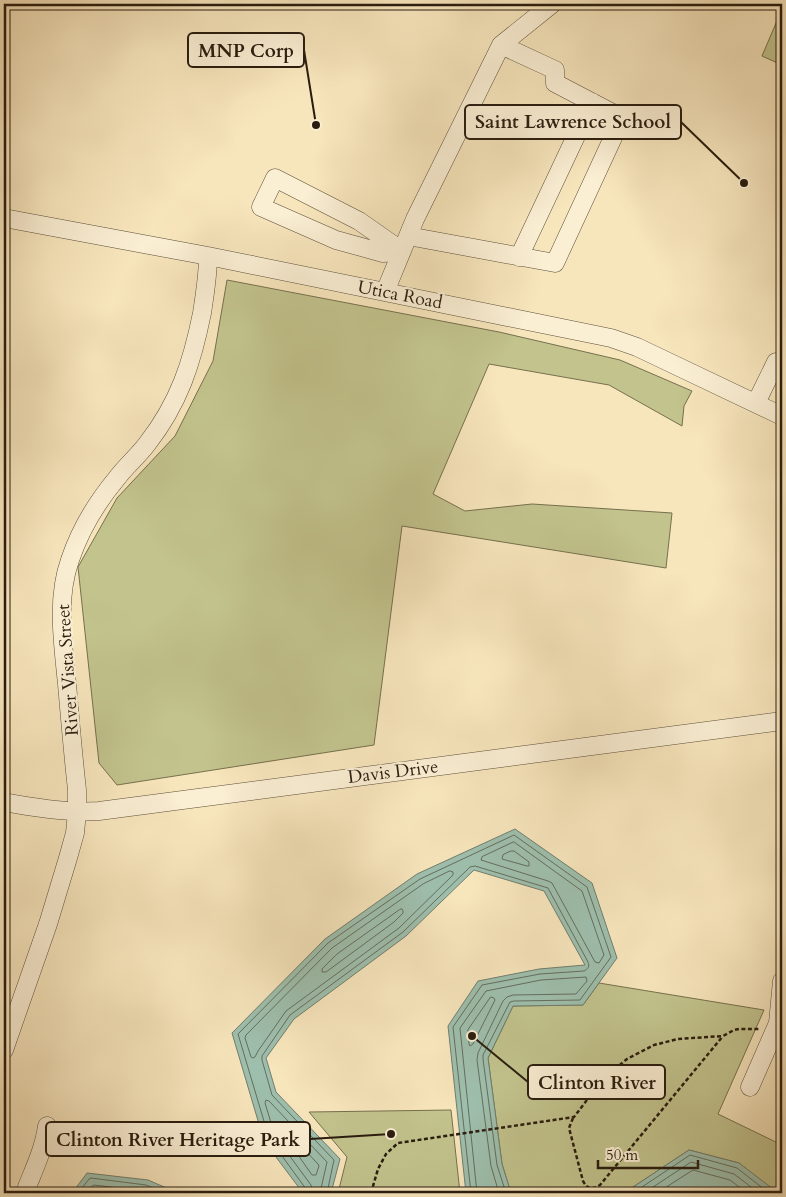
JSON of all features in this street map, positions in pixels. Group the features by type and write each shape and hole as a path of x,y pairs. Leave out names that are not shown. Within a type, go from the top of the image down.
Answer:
{"street":[{"path":"385,292 415,219 501,45 552,4"},
{"path":"405,244 383,254 336,240 261,207 275,178 405,244 555,263 622,118 555,83 555,70 501,45"},
{"path":"518,257 592,102"},
{"name":"Utica Road","path":"4,218 208,256 624,341 782,416"},
{"name":"River Vista Street","path":"4,1050 56,902 74,833 77,812 77,790 62,636 62,605 69,560 98,504 151,438 168,414 179,393 187,373 198,332 208,277 208,256"},
{"path":"756,403 776,362"},
{"name":"Davis Drive","path":"4,802 77,812 108,810 782,721"},
{"path":"750,1087 778,1023 782,981"},
{"path":"27,1187 46,1137 47,1126"}],"path":[{"path":"723,1036 678,1039 654,1045 627,1059 603,1079 574,1117 569,1128 585,1186 596,1188 600,1185 723,1036 739,1029 765,1029"},
{"path":"371,1193 378,1169 386,1154 398,1143 574,1117"}],"green space":[{"path":"782,9 782,65 762,56"},
{"path":"227,280 499,332 620,360 692,391 684,406 682,426 609,385 489,364 433,494 465,511 532,504 672,513 666,568 402,526 374,745 117,785 99,763 78,567 117,498 175,436 213,361"},
{"path":"599,983 764,1010 718,1114 782,1145 782,1193 773,1190 739,1163 689,1150 624,1193 511,1193 502,1164 488,1058 513,1006 583,1005"},
{"path":"451,1110 460,1193 338,1193 347,1157 309,1112"}],"water":[{"path":"515,829 592,883 617,958 583,1005 513,1006 488,1058 502,1164 511,1193 466,1193 448,1026 478,981 539,969 585,965 544,891 474,870 406,936 294,1019 266,1058 276,1092 340,1159 331,1193 303,1193 264,1141 232,1033 325,939 417,874"},
{"path":"689,1150 739,1163 773,1189 782,1193 624,1193"},
{"path":"87,1173 148,1180 178,1193 72,1193"}],"place":[{"name":"MNP Corp","path":"316,125"},
{"name":"Saint Lawrence School","path":"744,183"},
{"name":"Clinton River","path":"472,1036"},
{"name":"Clinton River Heritage Park","path":"391,1134"}]}
